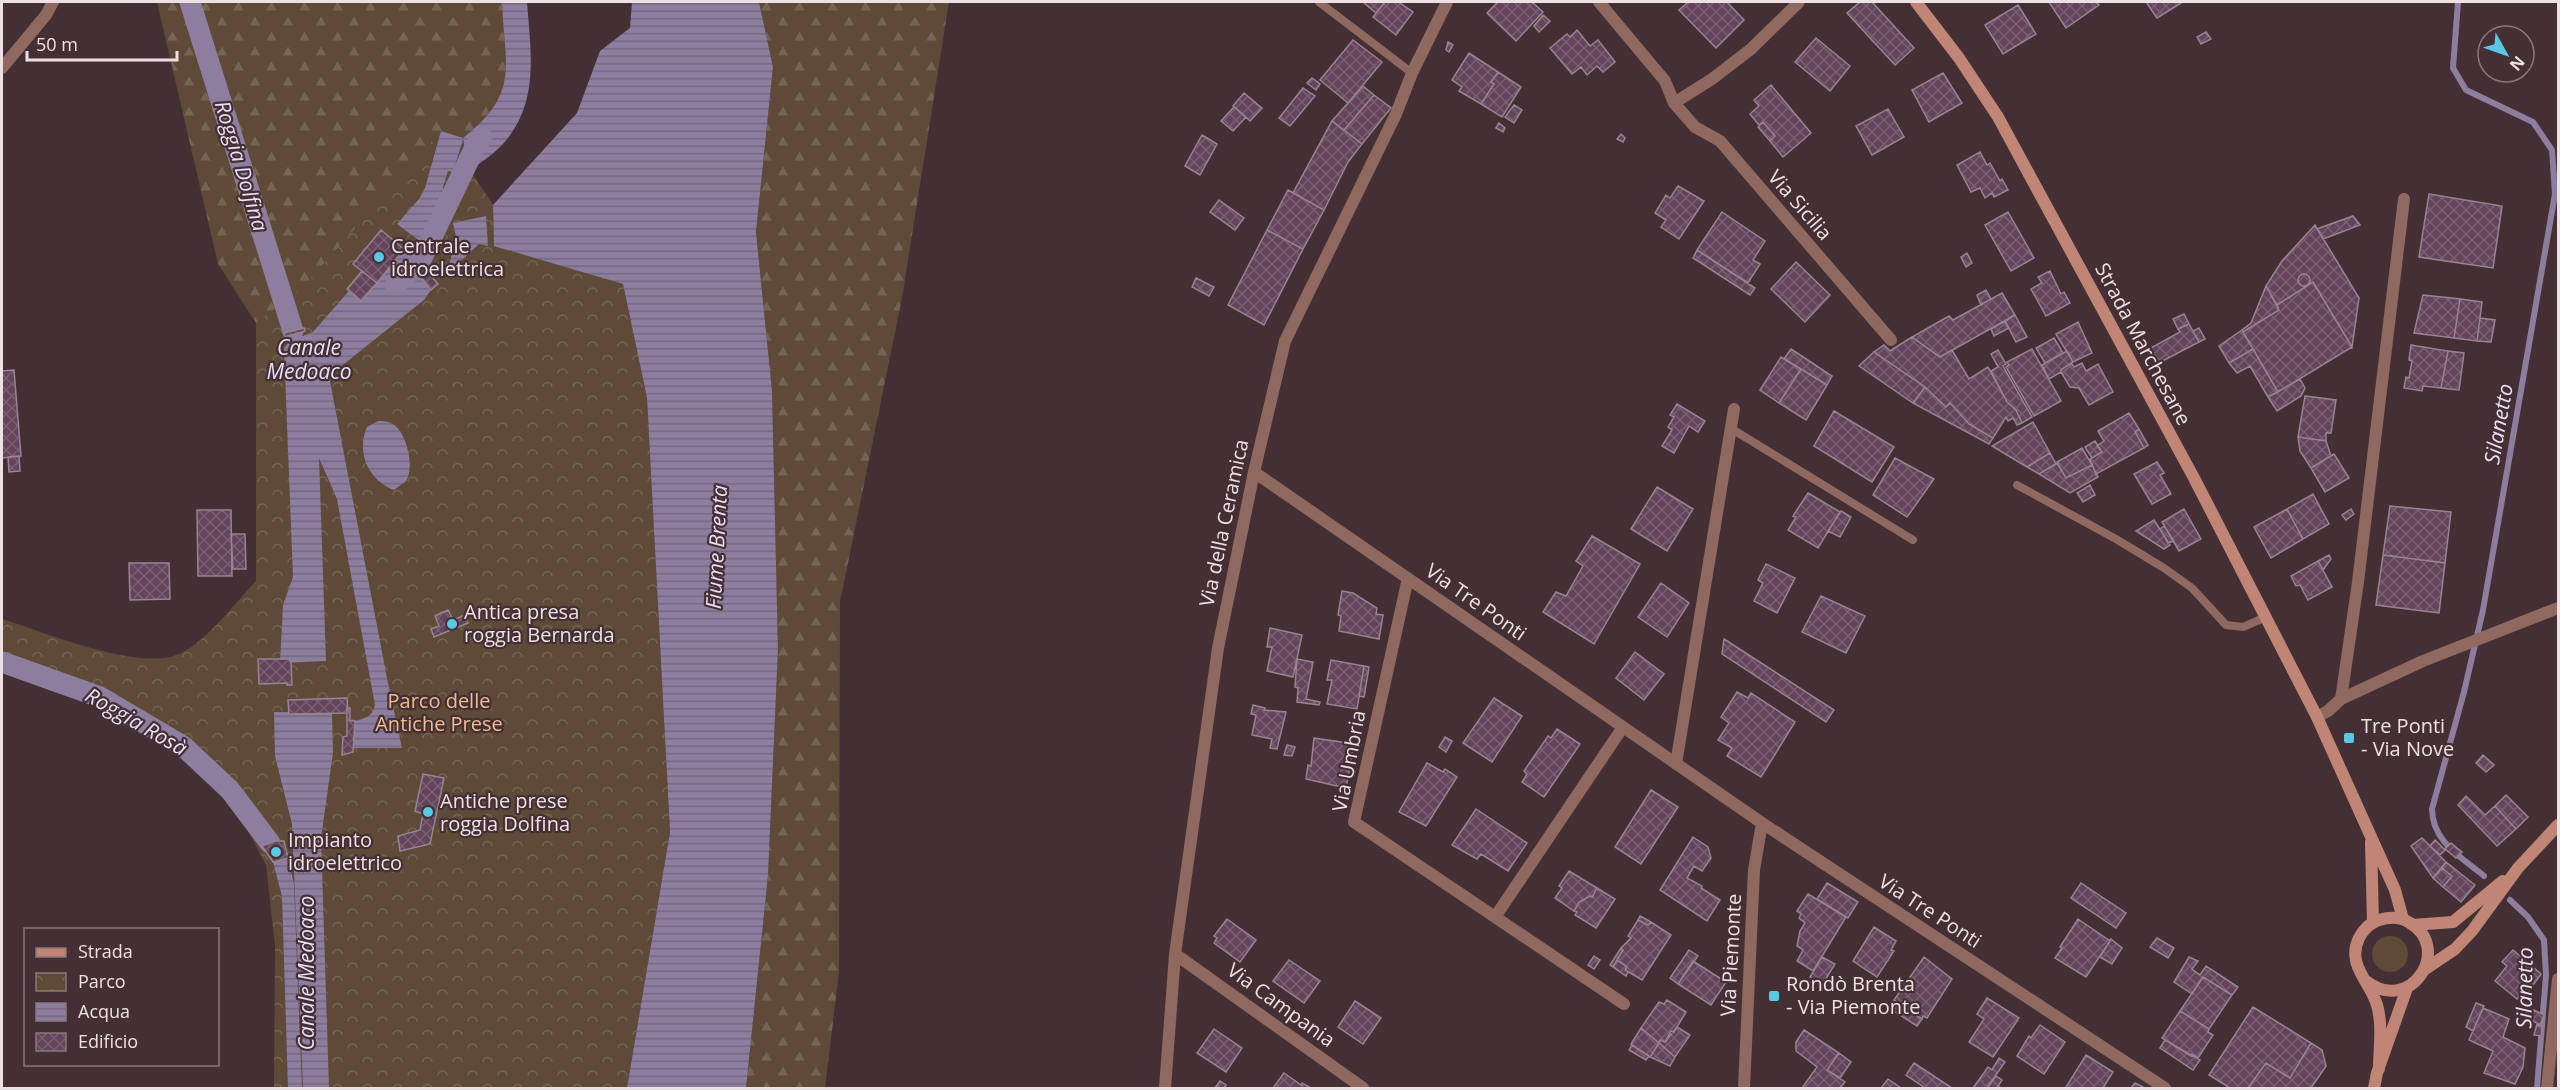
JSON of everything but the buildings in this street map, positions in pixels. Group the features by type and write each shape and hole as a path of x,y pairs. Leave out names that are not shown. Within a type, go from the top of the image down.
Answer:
{"main road":[{"name":"Strada Marchesane","path":"1916,2 1959,58 1998,117 2194,478 2317,717 2408,922"},
{"path":"2366,981 2386,991 2407,988 2415,982 2424,970 2455,949 2518,868 2559,825"},
{"name":"Strada Marchesane","path":"2371,835 2373,923"},
{"path":"2379,1069 2377,1004 2357,966 2355,952 2361,934 2373,923 2386,918 2408,922 2453,922 2518,868"},
{"path":"2408,922 2424,937 2428,950 2424,970"},
{"path":"2374,1089 2407,988"}],"street":[{"path":"2,68 46,15 53,2"},
{"name":"Via della Ceramica","path":"1165,1089 1175,954 1218,648 1254,472 1285,341 1396,114 1412,73 1447,2"},
{"name":"Via Sicilia","path":"1599,2 1665,81 1674,103 1695,127 1720,141 1891,340"},
{"path":"1674,103 1712,79 1750,49 1799,2"},
{"path":"2341,699 2358,582 2404,199"},
{"path":"1676,764 1734,409"},
{"name":"Via Tre Ponti","path":"1254,472 1762,823 2165,1089"},
{"name":"Via Umbria","path":"1408,578 1354,822 1624,1004"},
{"path":"2317,717 2341,699 2492,633 2559,608"},
{"path":"1495,917 1623,727"},
{"name":"Via Piemonte","path":"1744,1089 1754,870 1762,823"},
{"name":"Via Campania","path":"1175,954 1363,1089"},
{"path":"2547,1089 2559,979"}],"lane":[{"path":"1319,2 1412,73"},
{"path":"1732,429 1913,540"},
{"path":"2018,485 2164,568 2192,588 2226,625 2243,627 2266,617"}],"green space":[{"path":"157,2 502,2 505,77 494,107 481,122 256,331 256,323 218,264"},
{"path":"759,2 949,2 902,298 840,602 839,972 825,1088 746,1088 768,876 778,649 772,391 756,232 773,67"},
{"name":"Parco delle Antiche Prese","path":"441,131 463,138 470,170 493,205 494,245 623,284 647,398 670,832 627,1088 274,1088 275,946 266,865 239,814 184,758 98,704 2,672 2,619 91,648 140,658 162,658 179,654 199,641 256,581 256,323 304,286"},
{"path":"2390,936 2403,941 2408,954 2403,967 2390,972 2377,967 2372,954 2377,941"}],"water":[{"path":"502,2 527,2 531,60 527,97 522,114 513,131 500,147 470,170 463,139 453,172 448,171 443,187 449,216 442,217 424,244 397,224 419,199 425,188 441,131 463,138 494,107 505,77"},
{"name":"Fiume Brenta","path":"632,2 759,2 773,67 756,232 772,391 778,649 768,876 746,1088 627,1088 670,832 647,398 623,284 494,246 493,205 577,113 600,51 630,28"},
{"path":"486,216 488,246 479,244 447,274 456,237 453,223"},
{"name":"Canale Medoaco","path":"404,249 415,257 416,271 431,290 424,300 329,376 402,748 353,748 355,721 370,715 375,705 337,499 319,458 326,661 280,663 283,605 293,577 284,348 290,341 313,332 349,291 361,301"},
{"path":"378,421 395,425 407,448 410,470 406,481 394,490 377,479 371,472 364,455 364,436 367,427"},
{"name":"Canale Medoaco","path":"274,712 332,713 333,753 321,838 329,1088 303,1088 292,824 275,756"},
{"path":"288,858 294,884 302,1088 288,1088 282,896 273,862"}],"waterway":[{"name":"Roggia Dolfina","path":"190,2 293,331"},
{"name":"Silanetto","path":"2458,2 2453,68 2466,90 2533,122 2552,150 2555,194 2483,610 2464,692 2432,809 2433,820 2442,839 2457,855 2484,876"},
{"name":"Canale Medoaco","path":"395,285 419,264 476,145 482,138"},
{"name":"Roggia Rosà","path":"2,662 100,697 183,746 230,790 270,843"},
{"name":"Silanetto","path":"2510,900 2528,917 2544,940 2546,975 2537,1088"}],"place":[{"name":"Centrale idroelettrica","path":"379,257"},
{"name":"Antica presa roggia Bernarda","path":"452,624"},
{"name":"Tre Ponti - Via Nove","path":"2349,738"},
{"name":"Antiche prese roggia Dolfina","path":"428,812"},
{"name":"Impianto idroelettrico","path":"276,852"},
{"name":"Rondò Brenta - Via Piemonte","path":"1774,996"}]}
